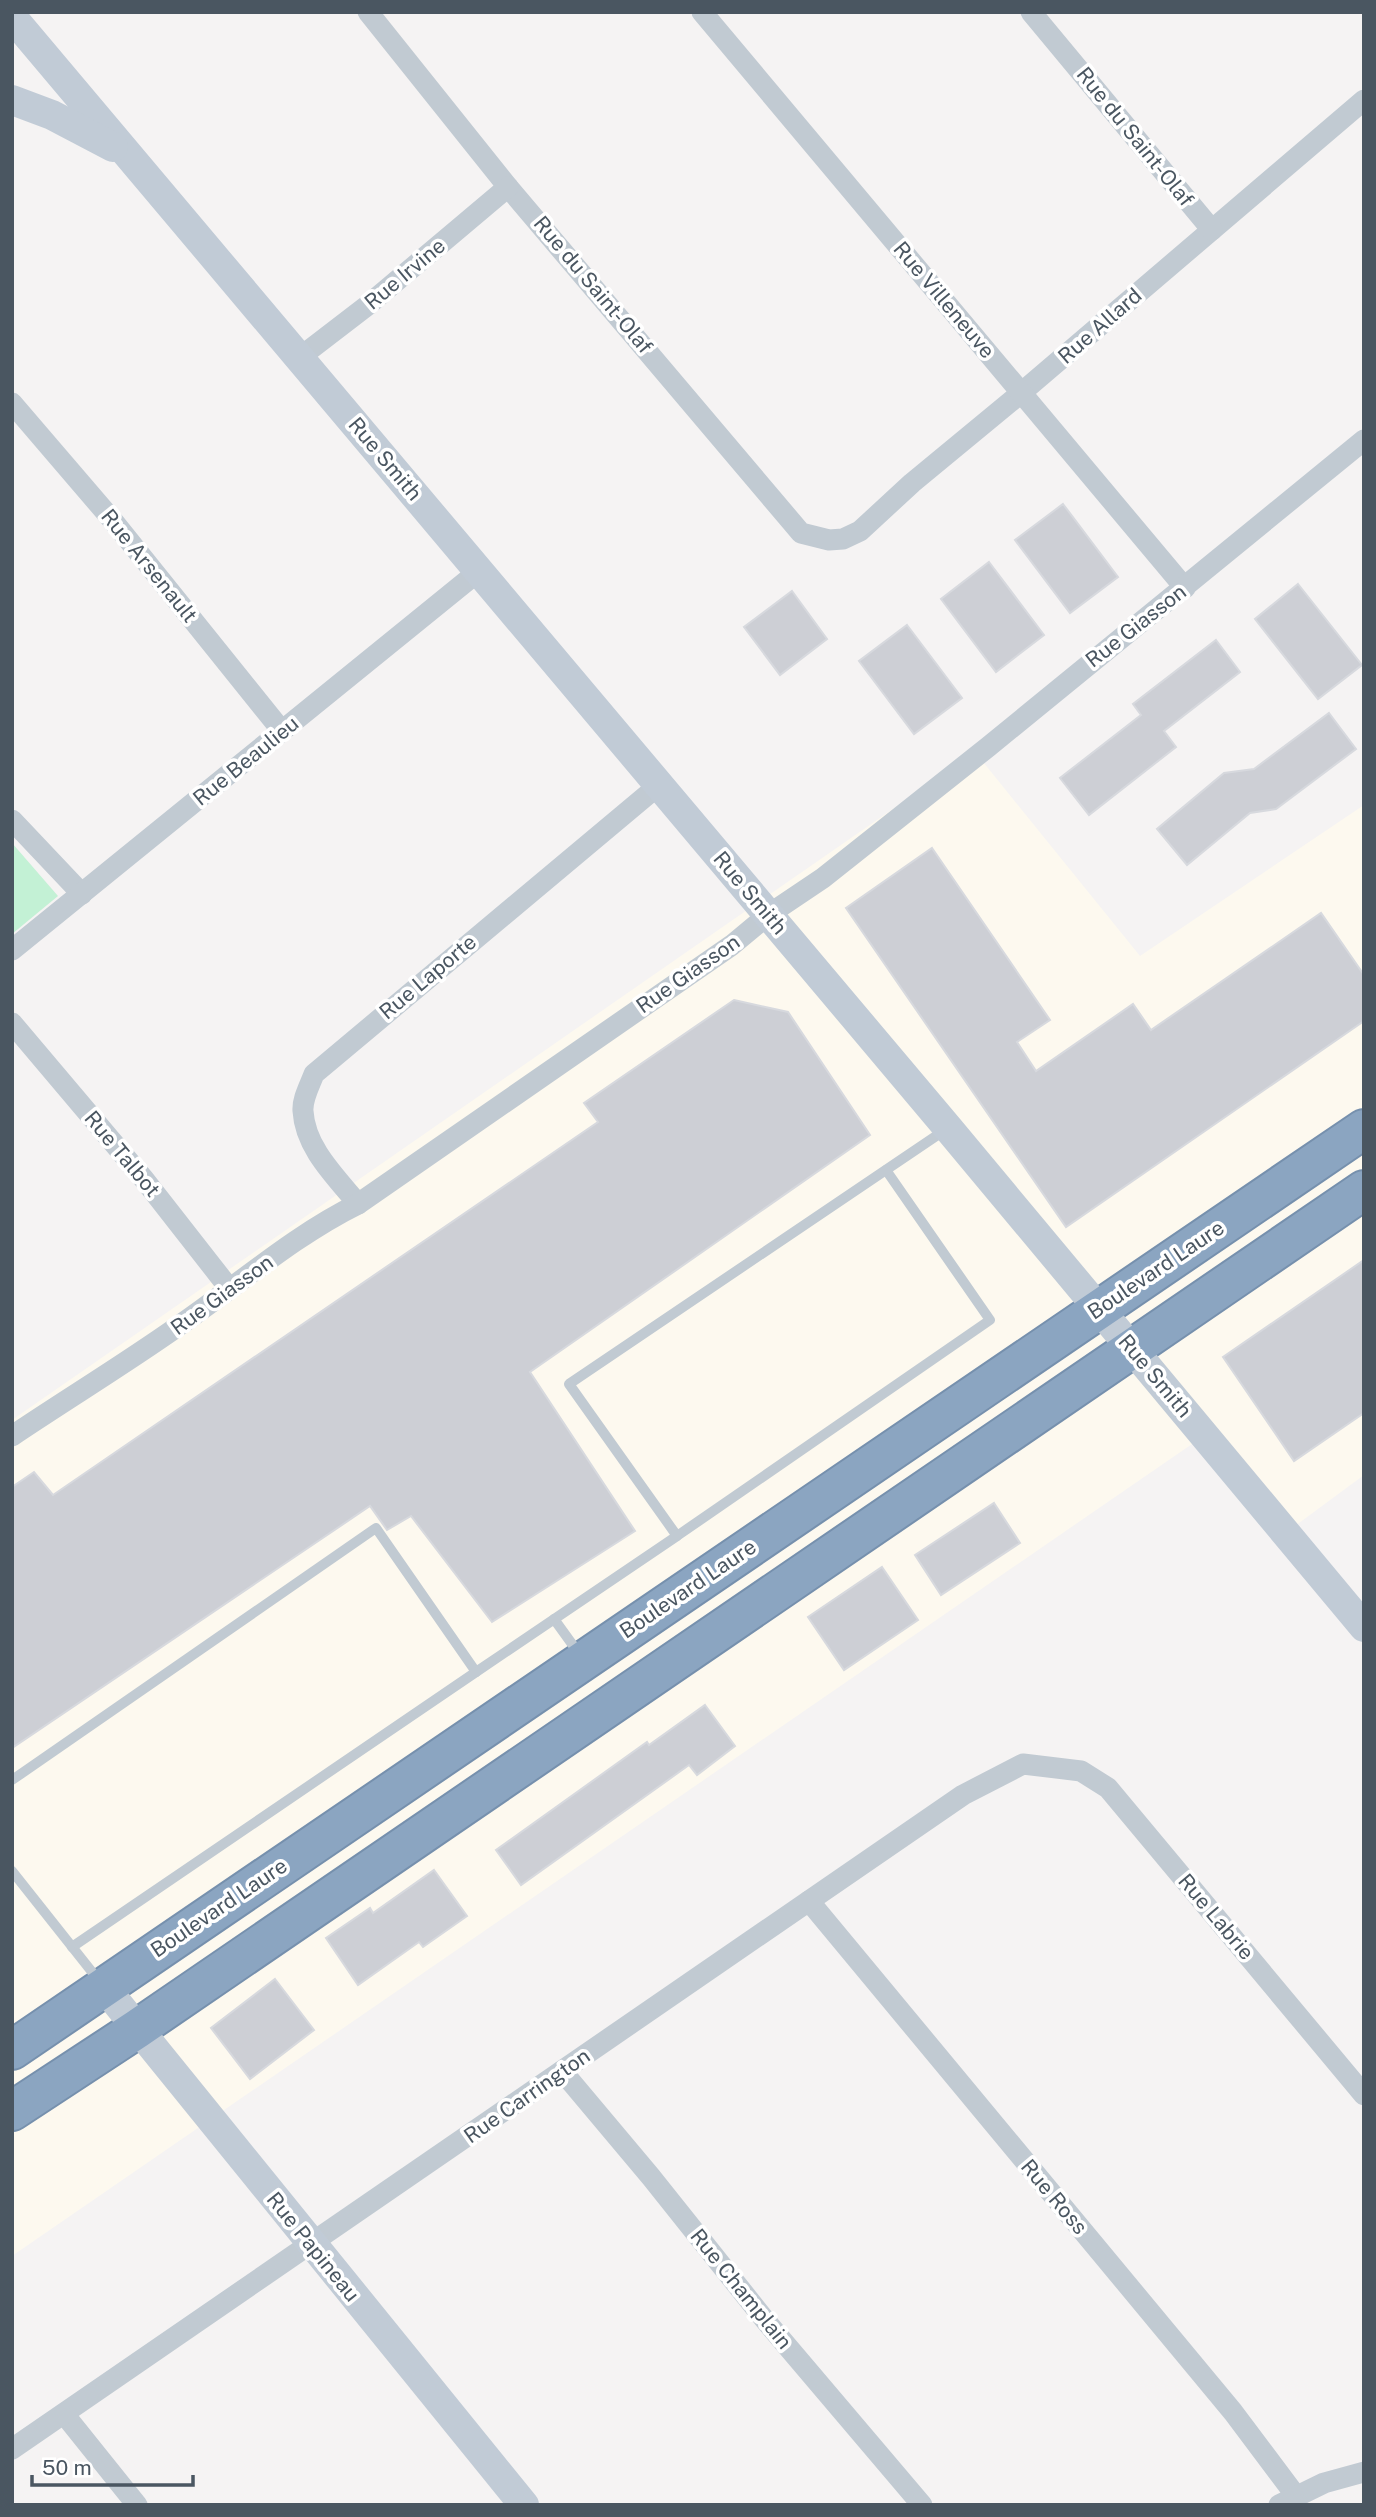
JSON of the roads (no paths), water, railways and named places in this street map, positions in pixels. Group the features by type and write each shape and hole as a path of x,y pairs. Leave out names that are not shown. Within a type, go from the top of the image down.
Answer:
{"highway":[{"name":"Boulevard Laure","path":"12,2050 1364,1129"},
{"path":"12,2111 137,2029 1364,1190"}],"street":[{"name":"Rue du Saint-Olaf","path":"369,12 508,187 801,533 830,540"},
{"name":"Rue Villeneuve","path":"702,12 1185,588"},
{"name":"Rue du Saint-Olaf","path":"1031,12 1212,230"},
{"name":"Rue Smith","path":"12,18 948,1128 1364,1627"},
{"name":"Rue Smith","path":"12,100 52,115 99,138 134,161"},
{"name":"Rue Allard","path":"830,540 843,539 860,531 912,483 1364,100"},
{"name":"Rue Irvine","path":"299,358 368,305 508,187"},
{"name":"Rue Arsenault","path":"12,403 114,522 282,731"},
{"name":"Rue Giasson","path":"12,1436 178,1327 229,1288 337,1214 358,1204 732,945 768,915 823,878 988,747 1119,638 1185,588 1364,440"},
{"name":"Rue Beaulieu","path":"12,950 479,571"},
{"name":"Rue Laporte","path":"358,1204 316,1153 306,1129 302,1108 314,1074 659,785"},
{"path":"12,820 82,894"},
{"name":"Rue Talbot","path":"12,1023 143,1178 229,1288"},
{"name":"Rue Carrington","path":"12,2449 963,1795 1023,1764 1049,1767"},
{"name":"Rue Labrie","path":"1049,1767 1081,1772 1108,1788 1364,2095"},
{"name":"Rue Ross","path":"809,1901 1233,2412 1288,2500"},
{"name":"Rue Papineau","path":"104,1987 524,2505"},
{"name":"Rue Champlain","path":"562,2071 765,2320 922,2505"},
{"path":"64,2414 137,2505"},
{"path":"1288,2500 1324,2483 1364,2472"}],"lane":[{"path":"677,1536 569,1384 948,1128"},
{"path":"72,1947 990,1320 886,1170"},
{"path":"12,1780 376,1528 476,1672"},
{"path":"555,1619 584,1660"},
{"path":"12,1871 104,1987"}]}
